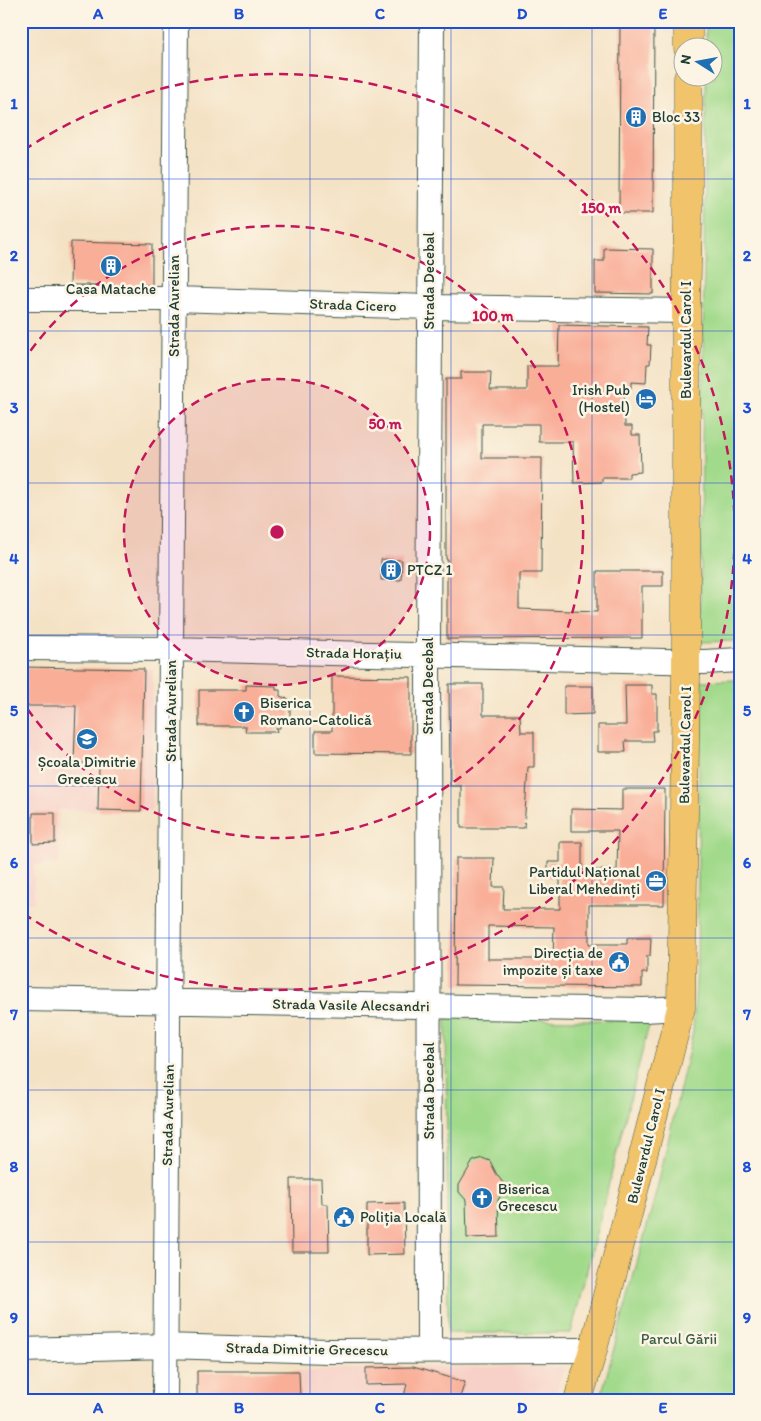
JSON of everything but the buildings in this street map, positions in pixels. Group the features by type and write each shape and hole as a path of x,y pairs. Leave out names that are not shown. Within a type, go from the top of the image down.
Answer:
{"main road":[{"path":"688,21 688,38"},
{"name":"Bulevardul Carol I","path":"578,1400 593,1350 681,1008 686,661 688,88"}],"street":[{"name":"Strada Aurelian","path":"165,1400 176,21"},
{"name":"Strada Decebal","path":"429,1350 428,654 432,21"},
{"name":"Strada Cicero","path":"21,299 174,299 429,307 686,311"},
{"name":"Strada Horațiu","path":"21,648 171,648 686,661 740,660"},
{"name":"Strada Vasile Alecsandri","path":"21,999 644,1010 681,1008"},
{"name":"Strada Dimitrie Grecescu","path":"21,1350 165,1346 328,1351 593,1350"}],"shaded area":[{"name":"Școala Dimitrie Grecescu","path":"21,667 153,669 152,811 59,810 59,864 34,865 34,903 21,903"},
{"path":"412,1367 564,1367 554,1400 197,1400 197,1371 299,1371"}],"green space":[{"path":"706,21 740,21 740,641 700,642 706,88 724,88 724,38 706,38"},
{"name":"Parcul Gării","path":"740,680 740,1400 600,1400 657,1189 693,1032 697,965 700,681"},
{"path":"446,1018 650,1021 571,1333 448,1333"}],"place":[{"name":"Bloc 33","path":"636,117"},
{"name":"Casa Matache","path":"111,266"},
{"name":"Irish Pub (Hostel)","path":"646,399"},
{"name":"PTCZ 1","path":"391,570"},
{"name":"Biserica Romano-Catolică","path":"244,712"},
{"name":"Școala Dimitrie Grecescu","path":"87,739"},
{"name":"Partidul Național Liberal Mehedinți","path":"656,881"},
{"name":"Direcția de impozite și taxe","path":"619,962"},
{"name":"Biserica Grecescu","path":"482,1198"},
{"name":"Poliția Locală","path":"344,1217"}]}
